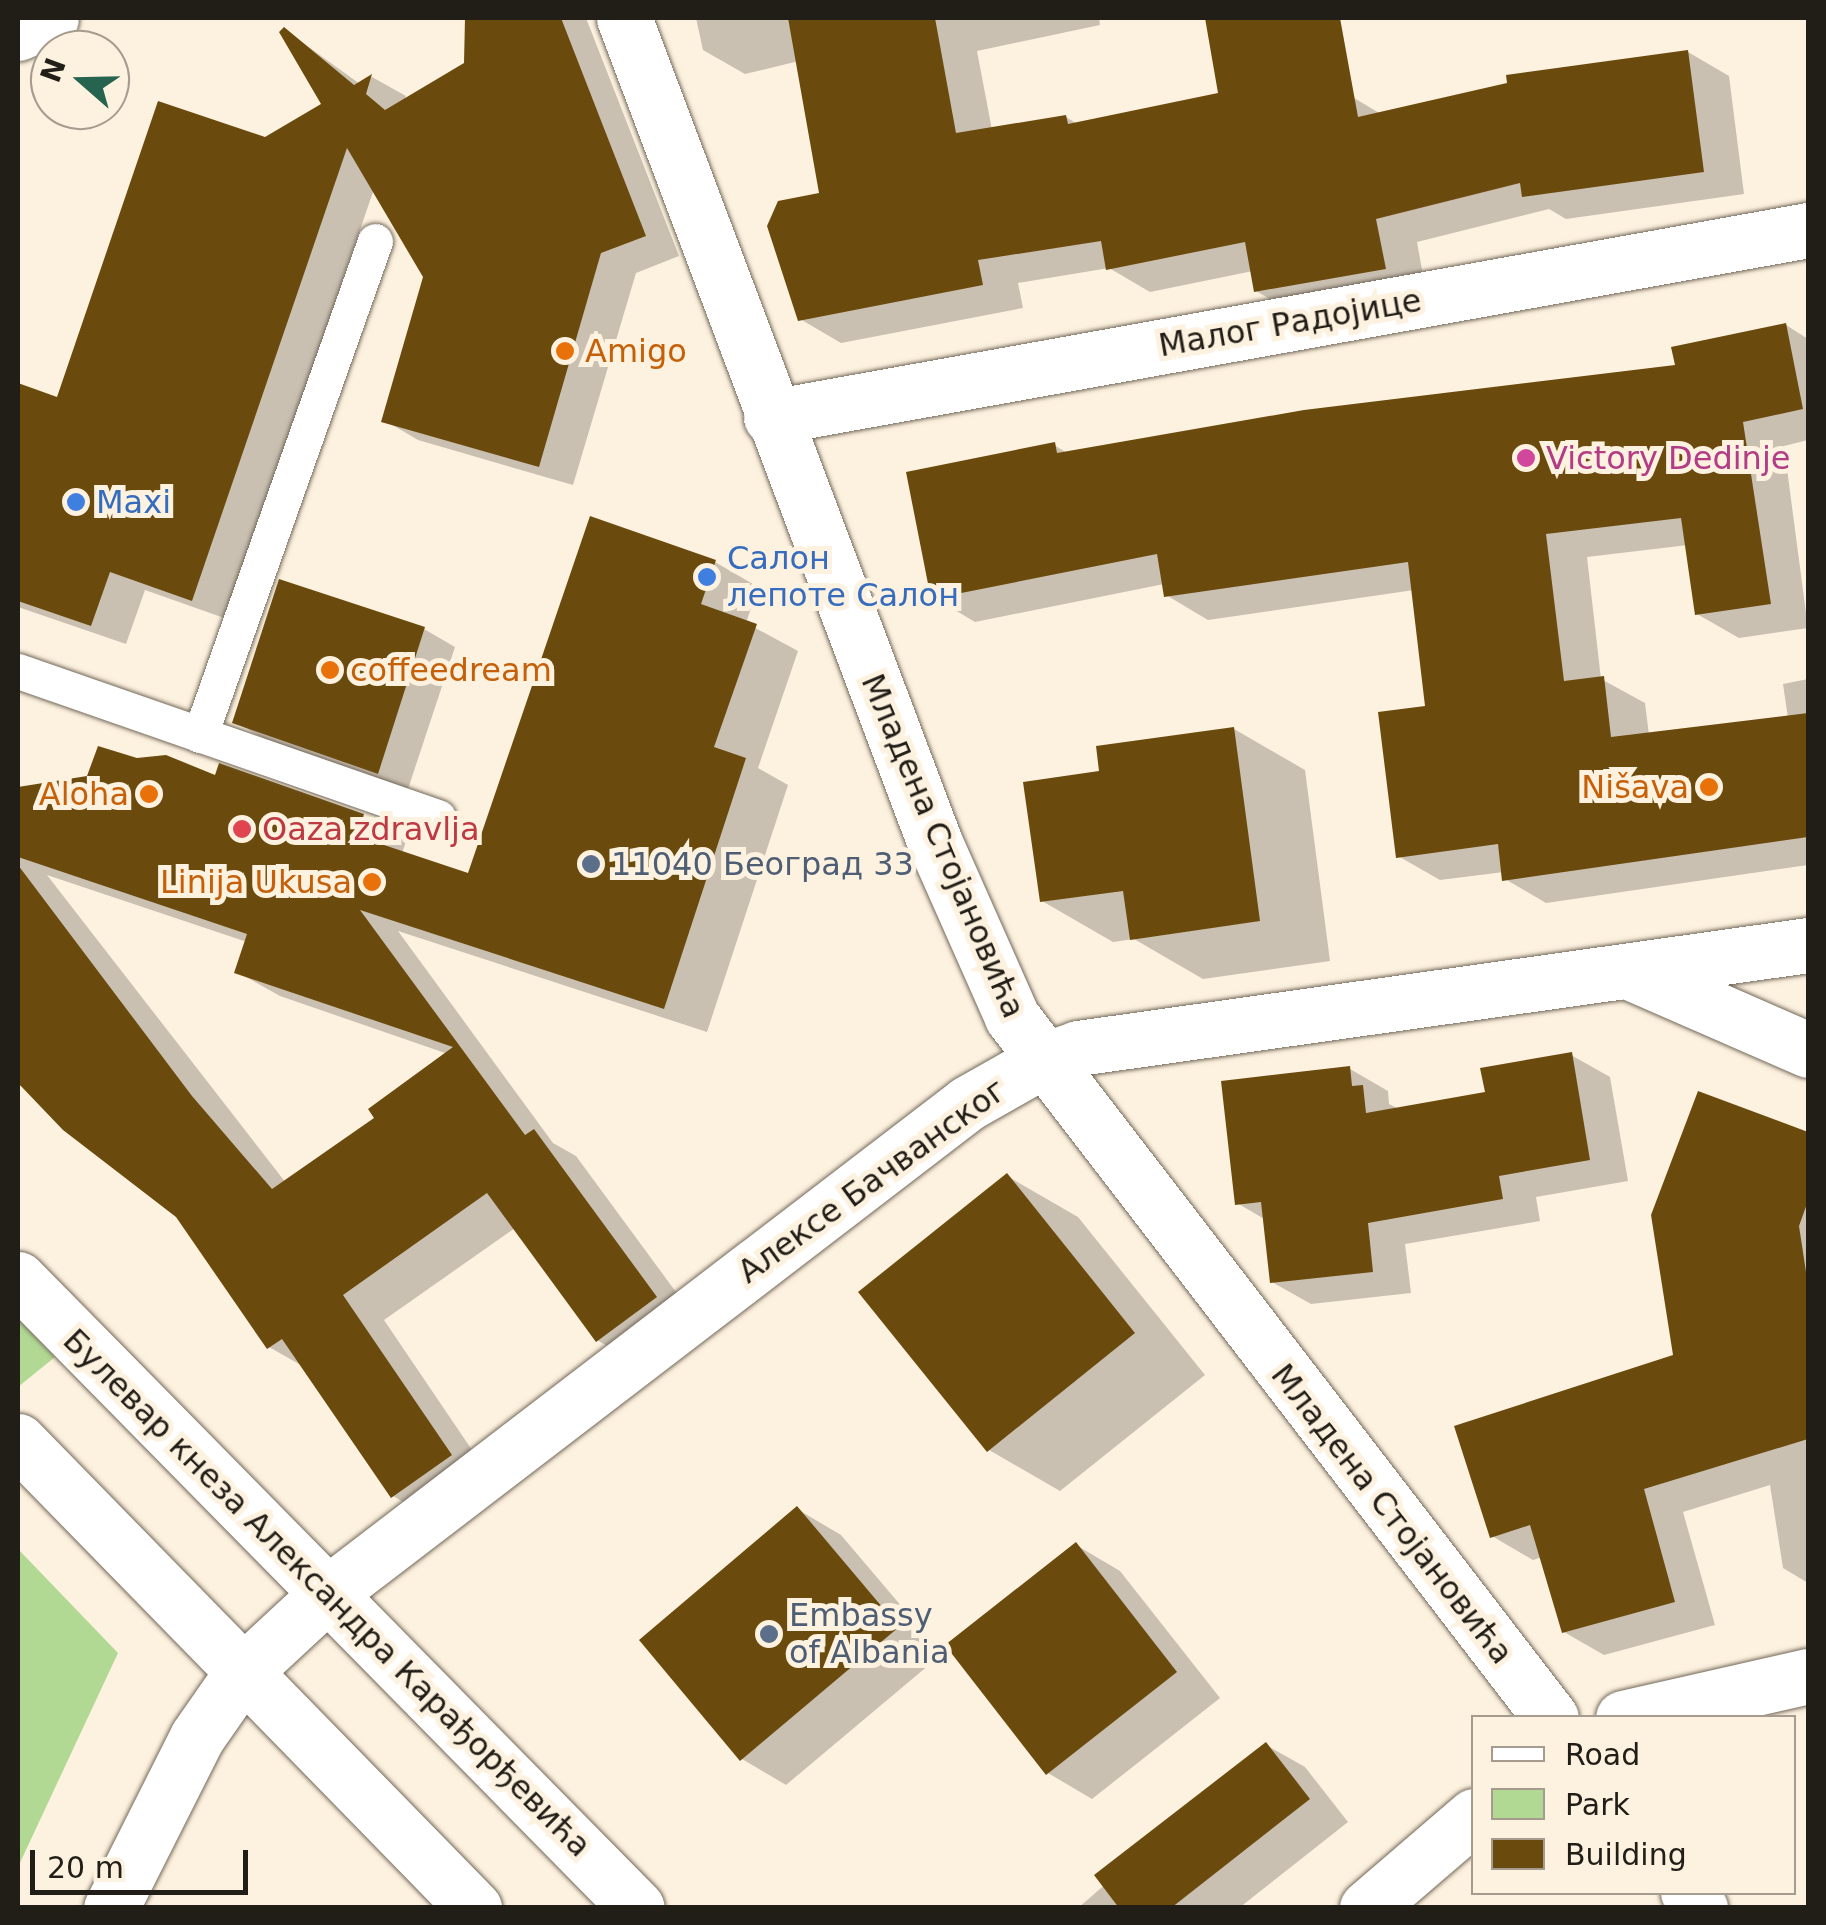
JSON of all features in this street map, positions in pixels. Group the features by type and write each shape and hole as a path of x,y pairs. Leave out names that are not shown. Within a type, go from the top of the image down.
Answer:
{"street":[{"path":"18,33 52,18"},
{"name":"Младена Стојановића","path":"624,18 934,843 1012,1017 1549,1715"},
{"name":"Малог Радојице","path":"771,417 1808,230"},
{"name":"Алексе Бачванског","path":"110,1908 197,1737 241,1674 327,1594 968,1103 1044,1060 1078,1048 1808,944"},
{"path":"1632,972 1808,1050"},
{"name":"Булевар кнеза Александра Карађорђевића","path":"18,1279 637,1908"},
{"path":"18,1440 241,1674 474,1908"},
{"path":"1636,1715 1808,1676"},
{"path":"1367,1908 1471,1819"}],"lane":[{"path":"200,735 375,241"},
{"path":"18,671 438,816"}],"green space":[{"path":"18,1319 55,1357 18,1387"},
{"path":"18,1549 118,1653 18,1867"}],"building":[{"path":"465,18 561,18 646,236 601,253 539,467 381,422 423,277 347,148 192,601 110,572 91,626 18,601 18,383 57,397 158,101 265,137 321,104 279,32 284,27 354,85 372,74 366,94 385,110 464,63"},
{"path":"788,18 935,18 956,133 1066,115 1068,124 1218,93 1205,18 1340,18 1358,117 1507,83 1506,75 1688,50 1704,172 1522,197 1520,183 1376,219 1386,269 1254,292 1245,242 1106,270 1101,241 978,260 983,285 798,321 767,226 778,201 819,193"},
{"path":"1786,323 1803,409 1743,422 1771,604 1695,615 1681,518 1546,534 1564,681 1604,676 1611,737 1808,713 1808,837 1502,881 1498,844 1396,858 1378,712 1425,706 1408,562 1164,597 1157,554 931,599 906,472 1055,442 1057,453 1304,410 1675,365 1671,347"},
{"path":"590,516 716,560 701,604 757,624 714,747 746,758 664,1009 360,910 525,1135 534,1129 657,1297 596,1342 487,1193 343,1295 452,1455 391,1498 282,1339 267,1349 176,1217 63,1130 18,1083 18,865 192,1096 272,1189 374,1118 368,1109 453,1047 234,973 247,934 18,857 18,787 87,776 98,746 137,758 166,755 215,775 219,763 364,814 357,836 468,873"},
{"name":"coffeedream","path":"279,579 425,627 378,774 232,723"},
{"path":"1234,727 1260,921 1130,940 1123,891 1040,902 1023,782 1099,771 1096,746"},
{"path":"1572,1052 1590,1160 1499,1176 1503,1199 1368,1223 1373,1272 1270,1283 1261,1202 1235,1205 1221,1081 1350,1066 1352,1086 1363,1085 1366,1113 1485,1092 1480,1068"},
{"path":"1698,1091 1808,1132 1808,1201 1799,1226 1808,1285 1808,1439 1644,1489 1675,1602 1562,1633 1530,1525 1490,1538 1454,1426 1673,1355 1651,1215"},
{"path":"1007,1173 1135,1333 987,1452 858,1292"},
{"name":"Embassy of Albania","path":"797,1506 899,1627 740,1761 639,1640"},
{"path":"1076,1542 1177,1672 1046,1775 945,1645"},
{"path":"1266,1742 1310,1799 1171,1908 1119,1908 1094,1875"}],"place":[{"name":"Amigo","path":"565,351"},
{"name":"Victory Dedinje","path":"1526,458"},
{"name":"Maxi","path":"76,502"},
{"name":"Салон лепоте Салон","path":"707,577"},
{"name":"coffeedream","path":"330,670"},
{"name":"Nišava","path":"1709,787"},
{"name":"Aloha","path":"149,794"},
{"name":"Oaza zdravlja","path":"242,829"},
{"name":"11040 Београд 33","path":"591,864"},
{"name":"Linija Ukusa","path":"372,882"},
{"name":"Embassy of Albania","path":"769,1634"}]}
